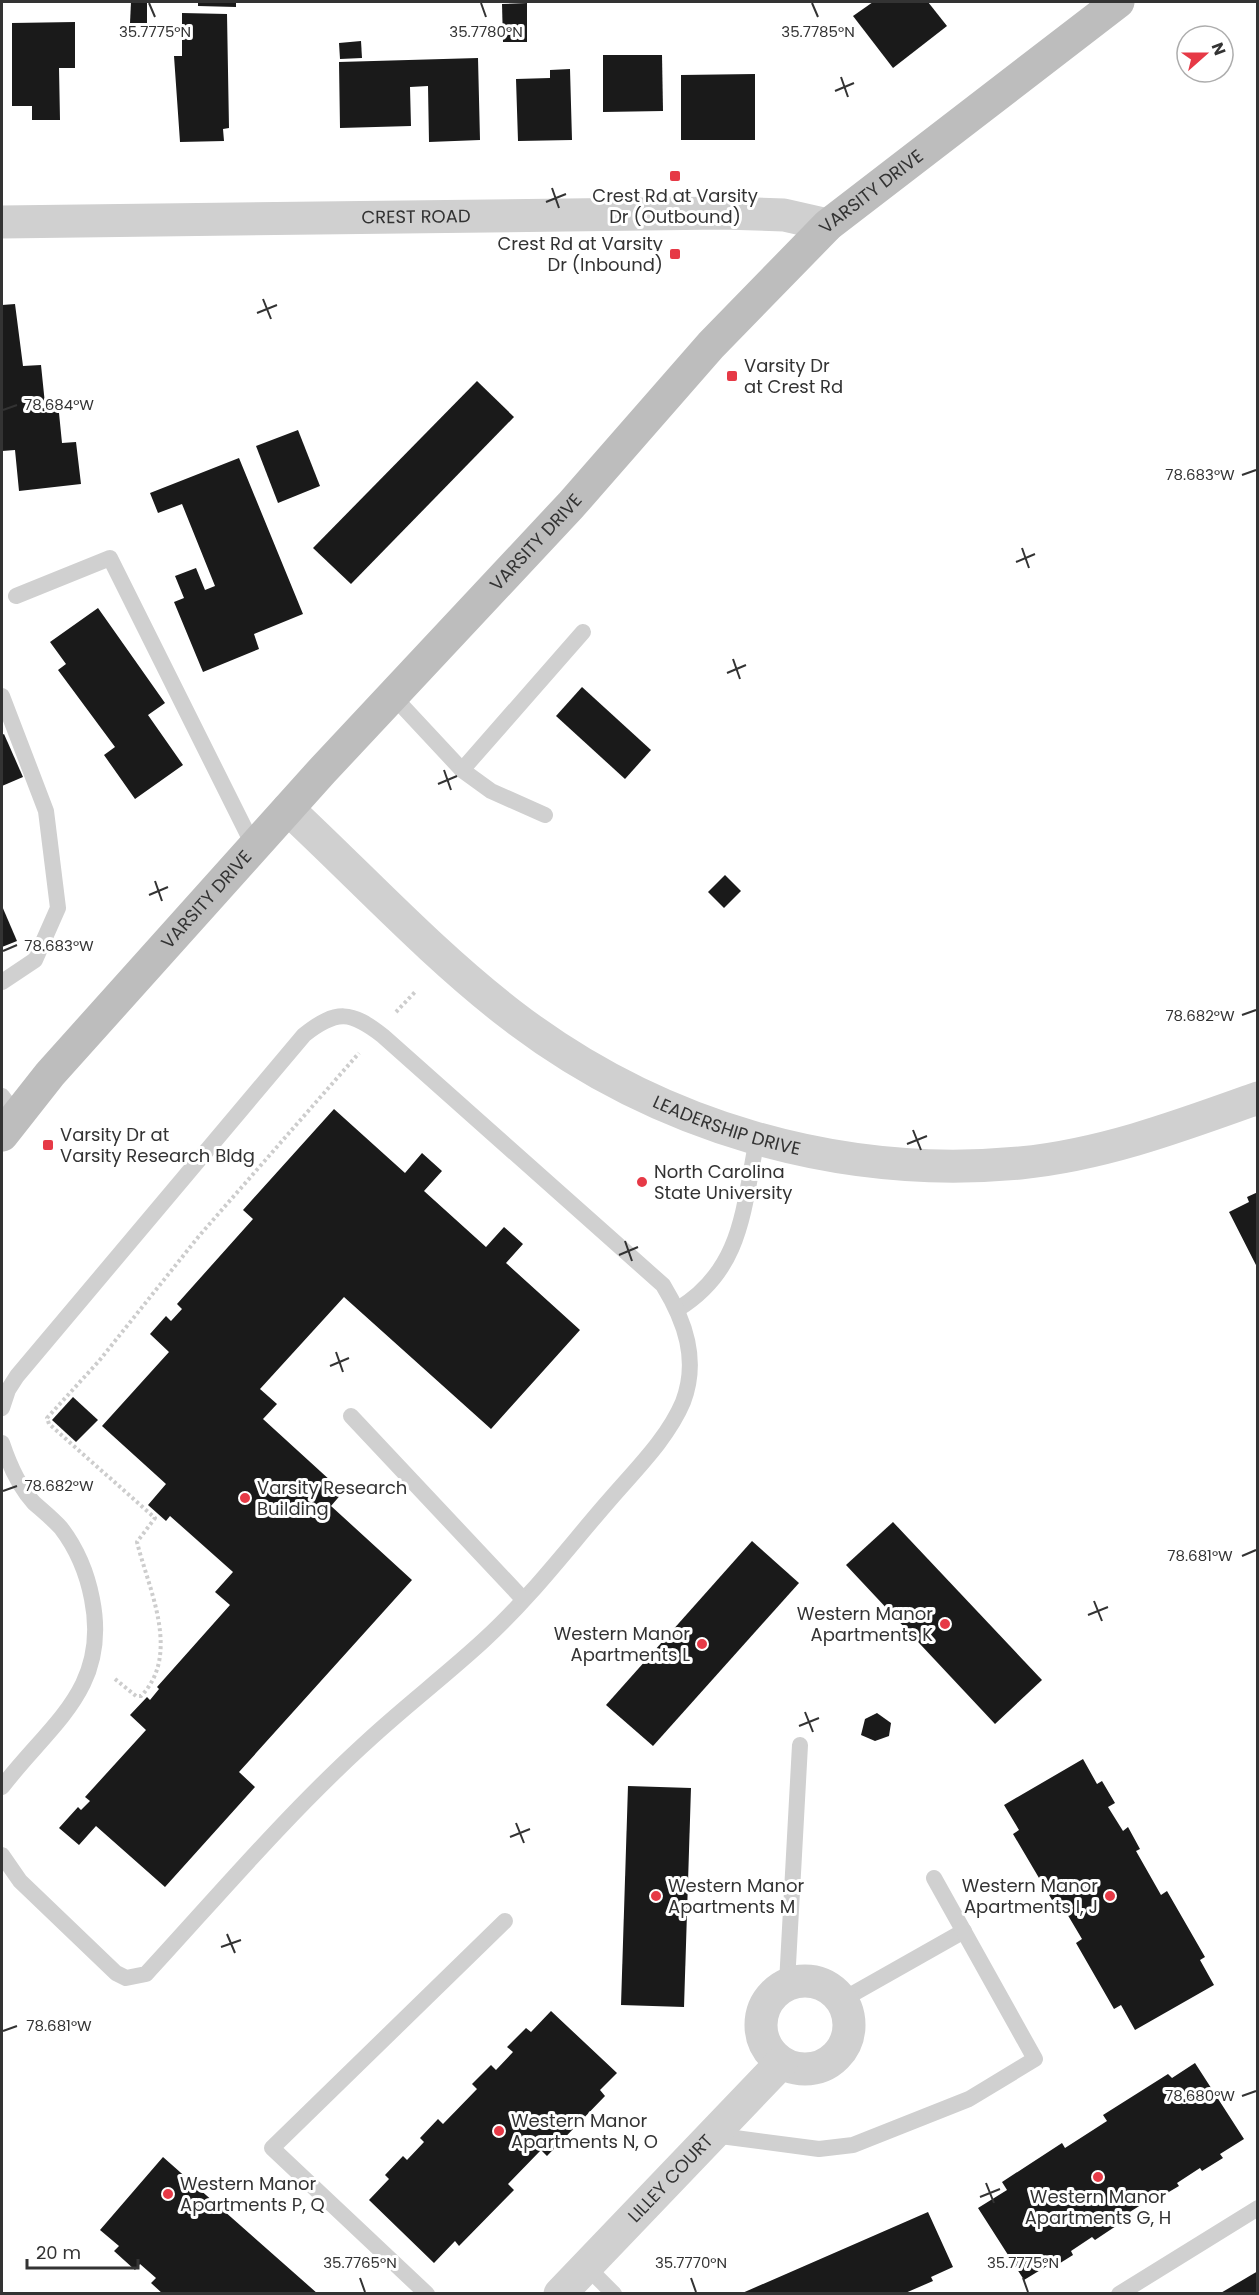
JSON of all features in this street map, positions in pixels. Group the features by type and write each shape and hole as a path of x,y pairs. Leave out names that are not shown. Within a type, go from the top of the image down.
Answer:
{"street":[{"name":"VARSITY DRIVE","path":"6,1115 571,505 711,345 828,225 1118,2"},
{"name":"CREST ROAD","path":"2,222 723,213 784,215 828,225"},
{"name":"LEADERSHIP DRIVE","path":"288,809 479,989 550,1043 610,1080 661,1104 729,1131 843,1158 888,1164 965,1166 1022,1163 1122,1144 1184,1125 1257,1098"},
{"path":"806,1980 825,1985 842,2000 850,2026 843,2049 826,2064 804,2070 781,2063 765,2046 760,2020 766,2002 787,1983 806,1980"},
{"name":"LILLEY COURT","path":"560,2294 781,2063"}],"lane":[{"path":"16,596 110,558 254,847"},
{"path":"462,770 583,632"},
{"path":"2,696 46,811 58,908 35,960 2,982"},
{"path":"393,696 462,770 491,791 545,815"},
{"path":"2,1408 8,1390 17,1376 304,1035 328,1019 341,1016 354,1016 378,1032 663,1285 678,1309 689,1341 690,1371 684,1399 675,1418 648,1455 523,1599 485,1639 359,1748 246,1864 146,1974 126,1978 116,1973 20,1881 2,1855"},
{"path":"678,1309 696,1298 714,1281 724,1265 742,1216 757,1139"},
{"path":"351,1416 523,1599"},
{"path":"2,1443 21,1485 60,1527 82,1565 94,1607 96,1648 93,1662 78,1696 2,1787"},
{"path":"787,1983 800,1745"},
{"path":"712,2135 819,2149 853,2145 969,2099 1035,2059 934,1878"},
{"path":"427,2294 272,2148 505,1921"},
{"path":"842,2000 964,1931"},
{"path":"1119,2294 1257,2208"},
{"path":"586,2266 614,2294"}],"path":[{"path":"93,1662 136,1696 145,1693 156,1672 160,1616 137,1542 155,1518 49,1424 49,1415 99,1361 199,1236 416,991"}],"building":[{"path":"131,2 147,2 147,23 130,23"},
{"path":"198,2 236,2 236,7 198,6"},
{"path":"873,2 928,2 947,26 893,68 853,16"},
{"path":"527,3 527,42 503,42 502,4"},
{"path":"182,13 227,14 229,128 223,129 224,141 180,142 174,56 182,56"},
{"path":"75,22 75,68 59,68 60,120 32,120 32,106 12,106 12,23"},
{"path":"361,41 362,58 340,59 339,43"},
{"path":"603,55 662,55 663,111 603,112"},
{"path":"478,58 480,140 429,142 428,86 410,87 411,126 340,128 339,62"},
{"path":"570,69 572,140 518,141 516,79 550,78 550,70"},
{"path":"755,74 755,140 681,140 681,75"},
{"path":"15,304 23,366 41,365 45,404 58,403 62,443 76,442 81,484 19,491 15,450 2,451 2,305"},
{"path":"477,381 514,417 351,584 313,548"},
{"path":"298,430 320,486 278,503 256,446"},
{"path":"239,458 303,614 254,634 259,649 203,672 174,602 184,598 175,576 196,568 205,590 215,586 182,504 158,513 150,493"},
{"path":"98,608 165,703 148,715 183,765 135,799 104,755 115,747 58,670 66,664 50,642"},
{"path":"582,687 651,750 625,779 556,716"},
{"path":"4,734 23,777 2,786 2,735"},
{"path":"725,875 741,891 724,908 708,892"},
{"path":"2,906 17,941 2,947"},
{"name":"Varsity Research Building","path":"334,1109 405,1173 422,1153 442,1171 424,1191 486,1247 504,1227 523,1244 506,1263 580,1330 491,1429 344,1297 260,1389 277,1404 263,1419 343,1492 331,1506 412,1580 239,1772 255,1787 165,1887 96,1826 79,1845 59,1828 78,1807 81,1810 90,1801 85,1797 146,1730 130,1715 147,1697 150,1700 159,1689 157,1687 230,1605 215,1592 233,1572 170,1516 166,1521 148,1505 166,1484 102,1426 169,1352 150,1334 166,1316 171,1321 182,1309 177,1304 253,1219 243,1210"},
{"path":"1258,1192 1258,1269 1229,1212 1249,1202 1247,1197"},
{"path":"73,1397 98,1420 76,1442 52,1420"},
{"name":"Western Manor Apartments K","path":"893,1522 1042,1680 995,1724 846,1565"},
{"name":"Western Manor Apartments L","path":"752,1541 799,1583 653,1746 606,1705"},
{"path":"877,1713 891,1723 889,1736 875,1741 861,1735 865,1719"},
{"name":"Western Manor Apartments I, J","path":"1083,1759 1097,1784 1102,1781 1115,1803 1108,1807 1123,1831 1128,1827 1140,1849 1136,1851 1161,1895 1167,1891 1205,1957 1200,1960 1214,1985 1135,2030 1121,2005 1114,2009 1076,1943 1082,1939 1057,1897 1052,1900 1013,1834 1019,1830 1004,1805"},
{"name":"Western Manor Apartments M","path":"628,1786 691,1788 684,2007 621,2005"},
{"name":"Western Manor Apartments N, O","path":"551,2011 617,2073 600,2090 605,2096 547,2156 541,2150 508,2184 514,2190 459,2246 455,2241 434,2263 369,2200 389,2179 385,2175 403,2156 407,2160 424,2142 420,2138 438,2119 443,2124 477,2089 472,2084 491,2065 496,2070 513,2052 507,2047 526,2028 531,2032"},
{"name":"Western Manor Apartments G, H","path":"1195,2063 1244,2139 1220,2154 1223,2158 1202,2171 1200,2168 1177,2183 1179,2186 1157,2199 1155,2196 1114,2222 1116,2226 1095,2240 1092,2237 1071,2251 1073,2255 1049,2270 1047,2266 1024,2280 978,2208 1007,2190 1002,2182 1062,2143 1065,2148 1107,2121 1103,2115 1168,2074 1172,2078"},
{"name":"Western Manor Apartments P, Q","path":"163,2157 318,2294 163,2294 151,2283 156,2278 140,2264 135,2270 114,2251 119,2246 100,2230"},
{"path":"928,2212 953,2267 931,2277 933,2281 903,2294 740,2294"},
{"path":"1258,2271 1258,2294 1219,2294"}],"place":[{"name":"Crest Rd at Varsity Dr (Outbound)","path":"675,176"},
{"name":"Crest Rd at Varsity Dr (Inbound)","path":"675,254"},
{"name":"Varsity Dr at Crest Rd","path":"732,376"},
{"name":"Varsity Dr at Varsity Research Bldg","path":"48,1145"},
{"name":"North Carolina State University","path":"642,1182"},
{"name":"Varsity Research Building","path":"245,1498"},
{"name":"Western Manor Apartments K","path":"945,1624"},
{"name":"Western Manor Apartments L","path":"702,1644"},
{"name":"Western Manor Apartments M","path":"656,1896"},
{"name":"Western Manor Apartments I, J","path":"1110,1896"},
{"name":"Western Manor Apartments N, O","path":"499,2131"},
{"name":"Western Manor Apartments G, H","path":"1098,2177"},
{"name":"Western Manor Apartments P, Q","path":"168,2194"}]}
